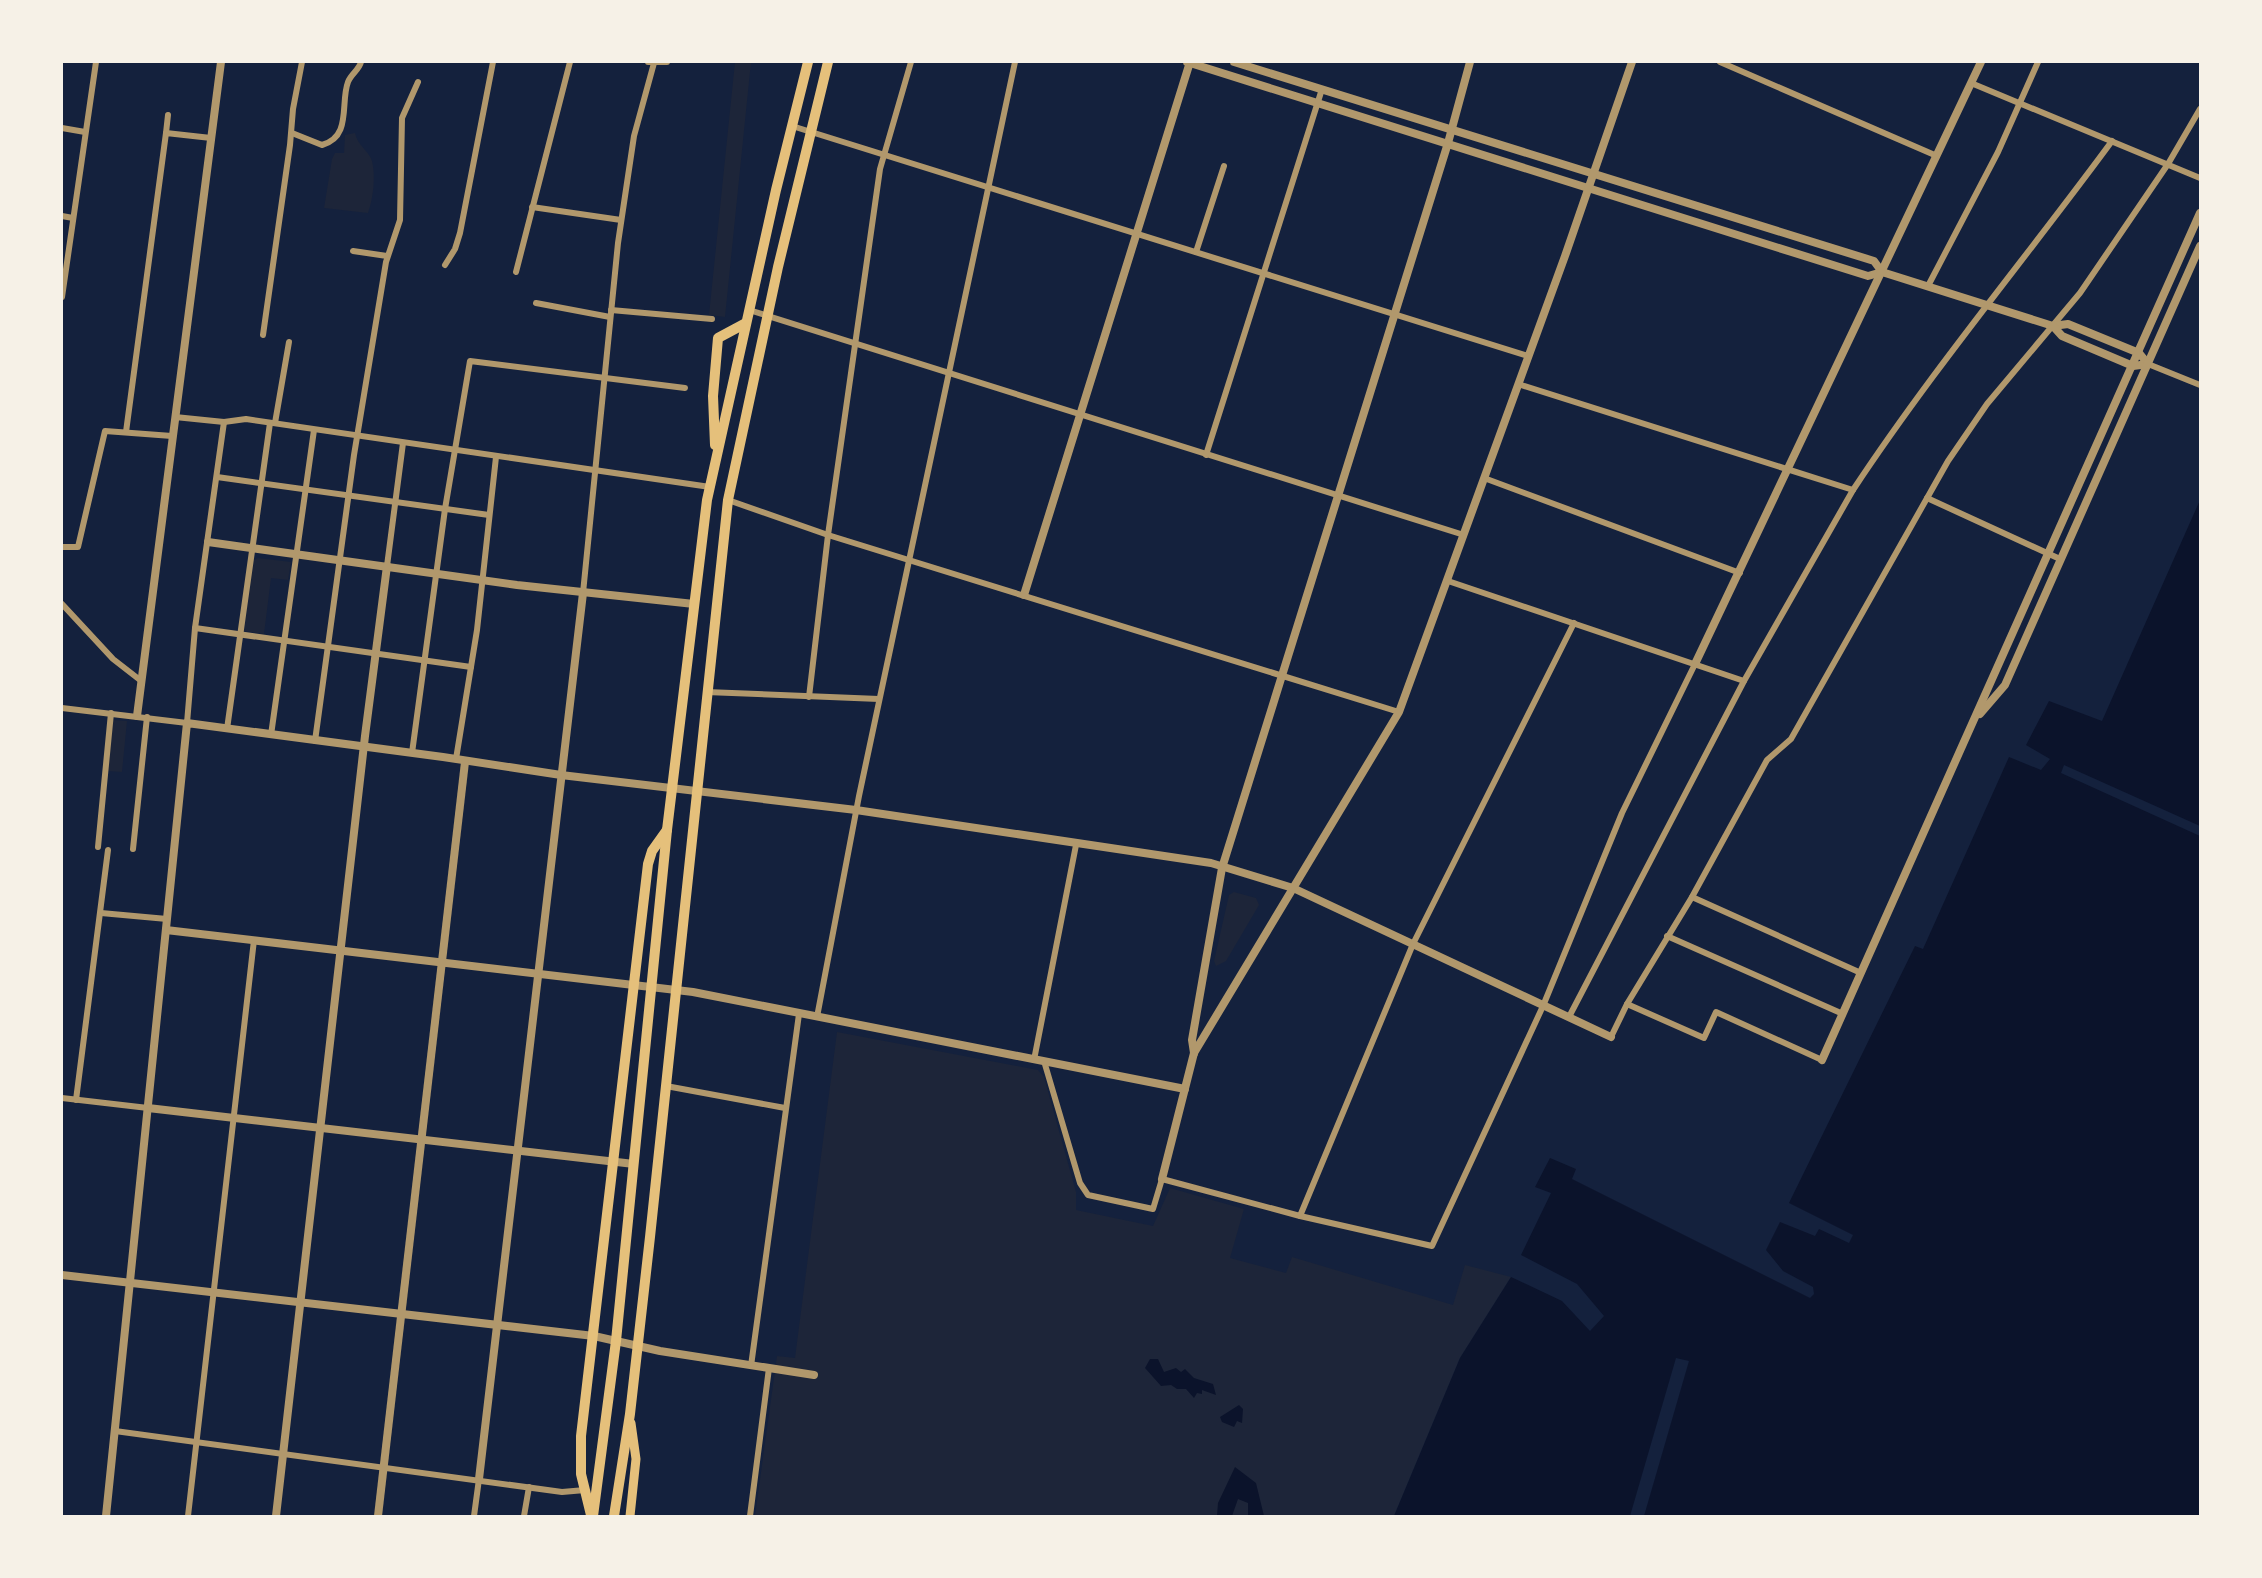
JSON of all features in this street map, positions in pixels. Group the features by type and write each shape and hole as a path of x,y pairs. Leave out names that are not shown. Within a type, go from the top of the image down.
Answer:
{"highway":[{"path":"592,1516 616,1341 667,830 693,604 710,487 808,62"},
{"path":"614,1516 638,1346 728,500 767,317 828,62"},
{"path":"716,457 713,396 718,338 746,323"},
{"path":"592,1516 580,1458 650,855 667,830"}],"main road":[{"path":"630,1414 636,1459 630,1516"}],"street":[{"path":"62,297 96,62"},
{"path":"137,716 221,62"},
{"path":"263,335 292,133 292,109 302,62"},
{"path":"292,133 322,145 335,136 343,122 348,81 362,62"},
{"path":"445,265 455,249 460,232 493,62"},
{"path":"516,272 570,62"},
{"path":"474,1516 583,593 621,220 634,136 651,62 667,62"},
{"path":"809,697 828,535 883,155 911,62"},
{"path":"817,1017 879,699 1015,62"},
{"path":"1024,595 1189,62 1590,186 1868,276 1882,272 2053,326 2068,324 2139,353 2148,364 2200,386"},
{"path":"1234,62 1595,172 1874,261 1882,272"},
{"path":"1194,1053 1192,1040 1222,868 1448,143 1470,62"},
{"path":"1044,1061 1083,1187 1088,1195 1154,1209 1194,1053 1399,712 1590,186 1632,62"},
{"path":"1720,62 1937,156"},
{"path":"1162,1179 1300,1216 1432,1246 1543,1006 1618,822 1740,573 1981,62"},
{"path":"1928,286 1998,152 2038,62"},
{"path":"315,741 357,436 387,256 401,213 402,118 418,82"},
{"path":"1971,83 2200,178"},
{"path":"1206,455 1322,89"},
{"path":"62,708 147,717 561,775 696,789 856,810 1211,863 1293,888 1611,1037 1627,1004 1692,897 1767,760 1791,739 1948,461 1987,404 2080,293 2168,164 2200,109"},
{"path":"126,432 168,115"},
{"path":"792,126 1528,356"},
{"path":"62,128 85,132"},
{"path":"166,133 211,138"},
{"path":"1569,1017 1744,681 1853,490 1911,402 2112,141"},
{"path":"1196,252 1224,166"},
{"path":"532,207 621,220"},
{"path":"1627,1004 1704,1038 1716,1012 1822,1060 2200,213"},
{"path":"62,216 73,218"},
{"path":"1973,721 2005,685 2200,246"},
{"path":"353,251 387,256"},
{"path":"536,303 610,314 712,319"},
{"path":"749,310 1464,535"},
{"path":"2053,326 2062,336 2133,366 2148,364"},
{"path":"227,729 262,483 289,342"},
{"path":"412,753 445,509 471,360 685,388"},
{"path":"1518,384 1853,490"},
{"path":"175,417 224,422 241,419 272,423 710,487"},
{"path":"106,1516 195,628 224,422"},
{"path":"271,735 314,430"},
{"path":"62,547 78,547 103,432 172,436"},
{"path":"276,1516 364,747 403,443"},
{"path":"378,1516 442,963 461,760 496,457"},
{"path":"217,477 489,515"},
{"path":"1484,478 1740,573"},
{"path":"1927,498 2060,559"},
{"path":"728,500 828,535 1399,712"},
{"path":"208,542 583,593 693,604"},
{"path":"1448,581 1744,681"},
{"path":"62,604 113,659 140,680"},
{"path":"1300,1216 1413,944 1574,623"},
{"path":"195,628 471,667"},
{"path":"706,692 879,699"},
{"path":"98,847 111,713"},
{"path":"133,849 147,717"},
{"path":"1034,1060 1076,844"},
{"path":"76,1100 108,850"},
{"path":"1692,897 1861,973"},
{"path":"101,913 167,919"},
{"path":"166,930 675,990 1185,1089"},
{"path":"1668,936 1843,1014"},
{"path":"188,1516 254,940"},
{"path":"751,1366 798,1014"},
{"path":"666,1086 785,1108"},
{"path":"62,1098 634,1164"},
{"path":"62,1275 594,1336 638,1346 814,1375"},
{"path":"750,1516 769,1368"},
{"path":"116,1431 197,1440 568,1492 585,1490"},
{"path":"524,1516 529,1487"}],"shaded area":[{"path":"735,62 751,62 725,317 709,315"},
{"path":"355,133 370,157 373,167 373,188 368,213 324,208 332,159 335,153 344,153 345,135"},
{"path":"2200,500 2200,1516 1394,1516 1460,1358 1511,1277 1562,1301 1590,1331 1604,1316 1577,1284 1521,1255 1551,1193 1535,1187 1550,1158 1576,1169 1572,1179 1810,1298 1814,1294 1813,1287 1783,1271 1766,1250 1780,1222 1815,1236 1819,1229 1849,1243 1853,1235 1789,1203 1915,946 1923,949 2009,757 2041,770 2050,759 2026,745 2049,701 2102,721"},
{"path":"258,558 291,562 288,580 271,578 264,634 244,631 254,560"},
{"path":"113,720 127,721 122,772 108,771"},
{"path":"1234,892 1256,898 1259,905 1226,961 1216,966 1214,961 1229,895"},
{"path":"837,1032 1038,1070 1044,1077 1076,1192 1076,1210 1153,1226 1170,1188 1244,1209 1230,1258 1286,1273 1292,1257 1453,1305 1465,1265 1511,1277 1460,1358 1394,1516 755,1516 777,1356 795,1358"},
{"path":"1150,1359 1158,1359 1164,1372 1176,1368 1181,1372 1185,1369 1194,1378 1213,1384 1216,1395 1202,1390 1202,1394 1197,1393 1194,1398 1186,1389 1177,1389 1171,1385 1161,1386 1145,1368"},
{"path":"1239,1405 1243,1409 1242,1423 1237,1421 1234,1427 1222,1422 1220,1417"},
{"path":"1235,1467 1256,1483 1264,1516 1248,1516 1248,1503 1238,1499 1232,1516 1217,1516 1218,1503"}],"pier":[{"path":"2064,765 2200,826 2200,836 2061,773"},
{"path":"1676,1358 1689,1361 1644,1516 1630,1516"}]}
